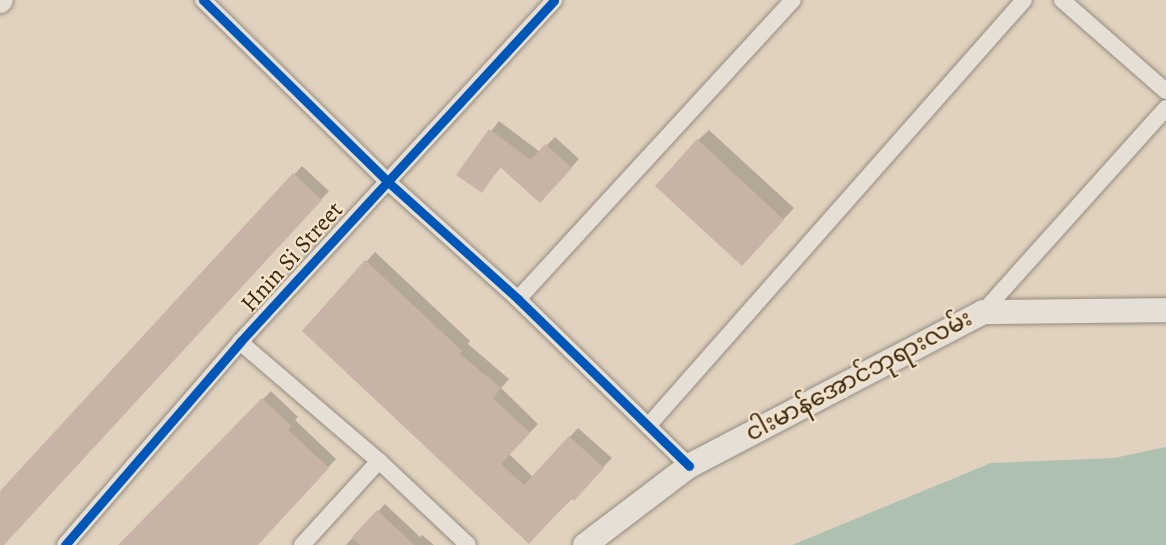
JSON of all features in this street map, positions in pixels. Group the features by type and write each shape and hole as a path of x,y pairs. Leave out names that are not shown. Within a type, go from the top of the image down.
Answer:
{"street":[{"path":"204,0 387,181 518,299 689,466"},
{"name":"Hnin Si Street","path":"65,545 240,342 554,0"},
{"path":"518,299 793,0"},
{"path":"648,426 1024,0"},
{"path":"1062,0 1166,91"},
{"path":"983,312 1166,108"},
{"name":"ငါးမာန်အောင်ဘုရားလမ်း","path":"585,545 689,466 983,312 1166,310"},
{"path":"240,342 379,461 468,545"},
{"path":"302,545 379,461"}],"shaded area":[{"path":"1166,447 1166,545 792,545 991,463 1114,458"}],"building":[{"path":"489,129 531,160 545,144 572,168 540,203 500,167 482,193 456,175"},
{"path":"697,139 784,220 742,266 655,186"},
{"path":"293,173 322,200 4,545 0,545 0,491"},
{"path":"365,260 462,351 460,354 501,388 493,398 530,433 501,464 524,485 569,436 604,468 574,501 571,498 529,544 302,331"},
{"path":"262,398 291,426 288,430 329,468 258,545 118,545"},
{"path":"377,510 414,545 360,545 352,537"}],"cycle path":[{"path":"203,0 387,181 518,299 689,466"},
{"path":"65,545 240,342 554,0"}]}
